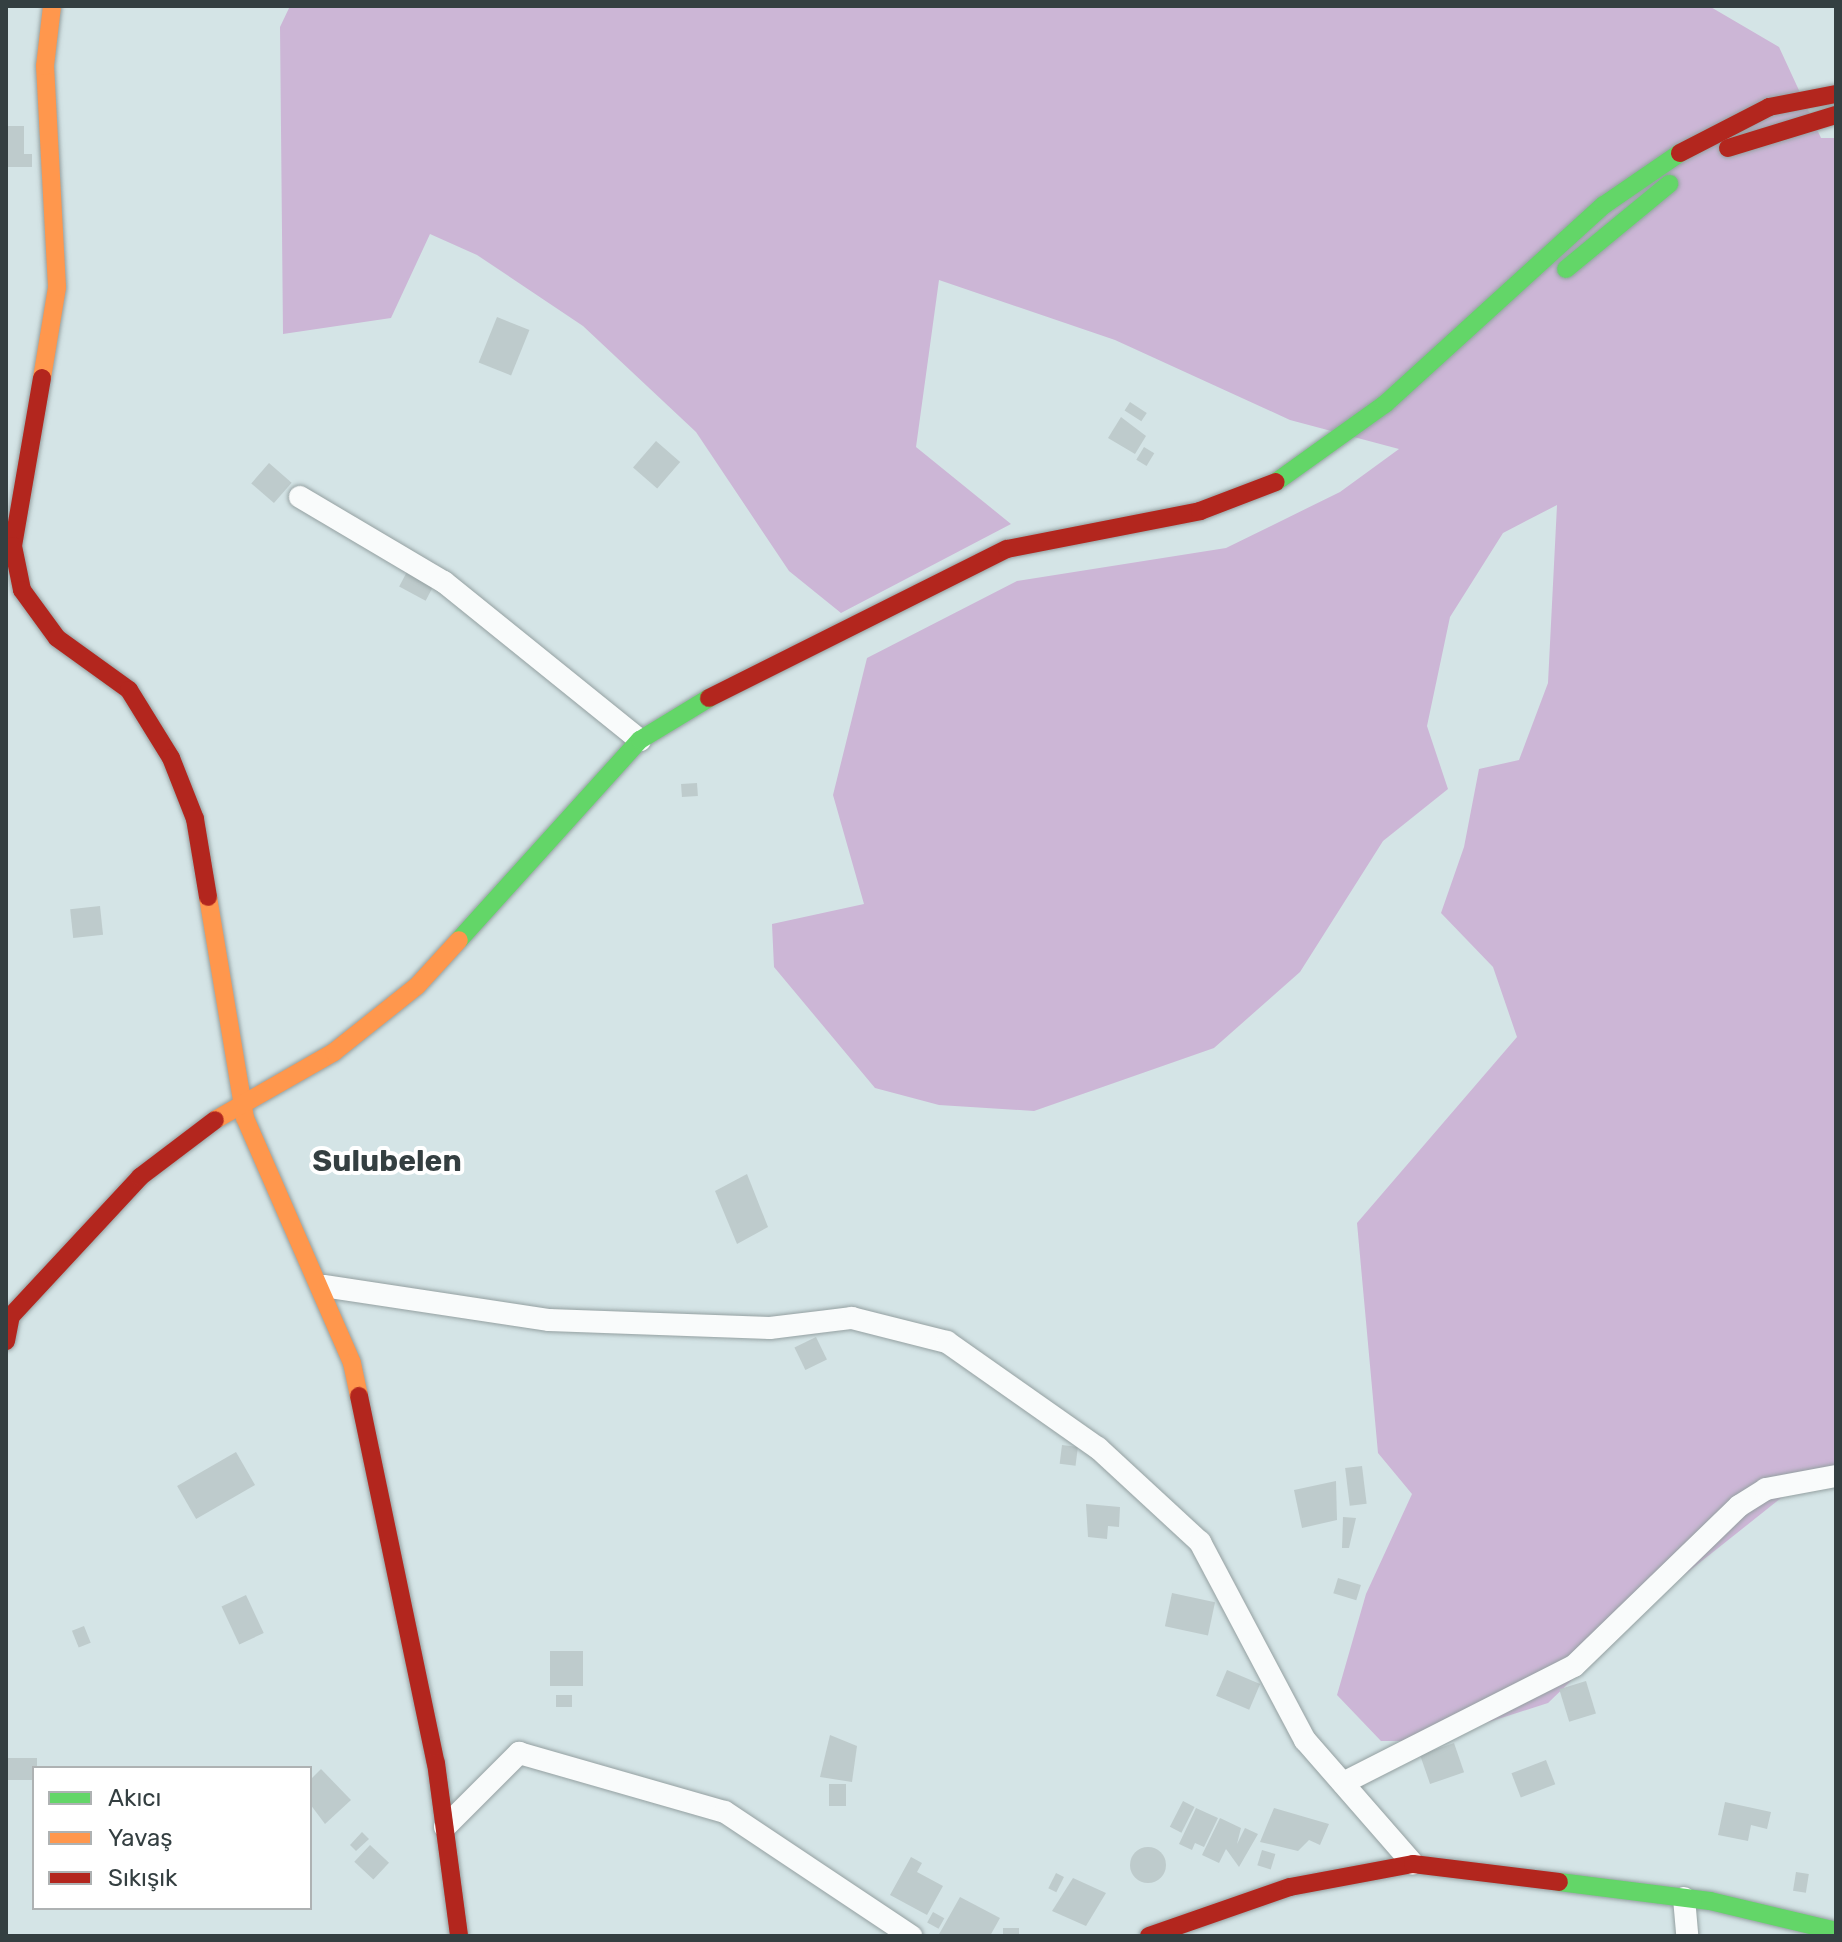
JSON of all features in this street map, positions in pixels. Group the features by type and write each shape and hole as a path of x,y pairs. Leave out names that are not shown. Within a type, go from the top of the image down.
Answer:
{"main road":[{"path":"52,6 45,66 57,287 13,546 22,590 48,626 129,690 171,758 195,819 213,902 219,986 244,1110 324,1286 352,1363 400,1573 445,1827 459,1936"},
{"path":"244,1110 393,1028 650,754 729,701 1007,549 1200,511 1291,476 1385,404 1604,205 1714,130 1769,107 1836,94"},
{"path":"6,1342 158,1177 244,1110 334,1052 417,986 640,740 710,694 1052,554 1206,527 1288,493 1388,425 1686,171 1760,134 1836,115"},
{"path":"1149,1936 1290,1887 1413,1864 1684,1898 1836,1931"}],"street":[{"path":"300,497 444,582 640,740"},
{"path":"324,1286 549,1320 770,1328 852,1318 947,1342 1098,1448 1200,1542 1305,1740 1413,1864"},
{"path":"1343,1783 1574,1666 1739,1506 1766,1489 1836,1476"},
{"path":"445,1827 519,1753 725,1812 911,1936"},
{"path":"1684,1898 1687,1936"}],"shaded area":[{"path":"290,6 1709,6 1779,47 1821,138 1836,138 1836,1471 1805,1479 1664,1591 1548,1703 1430,1741 1381,1741 1337,1695 1366,1594 1412,1494 1378,1453 1357,1223 1517,1037 1493,967 1441,913 1464,847 1479,769 1519,760 1548,683 1557,505 1503,533 1450,617 1427,726 1448,789 1383,841 1300,972 1214,1048 1034,1111 939,1105 875,1088 774,967 772,924 864,904 833,795 867,658 1017,581 1226,548 1340,492 1399,449 1290,420 1115,340 939,280 916,447 1011,524 841,613 789,571 696,432 583,326 477,255 430,234 391,318 283,334 280,27"}],"building":[{"path":"6,126 24,126 24,154 32,154 32,167 6,167"},
{"path":"497,317 529,330 511,376 479,362"},
{"path":"1130,402 1147,413 1141,421 1125,410"},
{"path":"1121,417 1146,436 1135,454 1108,438"},
{"path":"656,441 680,462 657,488 633,467"},
{"path":"1144,447 1154,453 1147,466 1136,460"},
{"path":"269,463 292,483 274,503 251,483"},
{"path":"409,568 435,582 426,601 399,587"},
{"path":"697,783 698,796 682,797 681,784"},
{"path":"100,906 103,935 73,938 70,909"},
{"path":"747,1174 768,1227 737,1244 715,1191"},
{"path":"816,1337 827,1359 805,1370 794,1348"},
{"path":"1062,1445 1078,1447 1076,1466 1060,1464"},
{"path":"236,1452 255,1485 196,1519 177,1486"},
{"path":"1362,1466 1367,1504 1350,1506 1345,1468"},
{"path":"1336,1481 1337,1520 1302,1528 1294,1490"},
{"path":"1086,1504 1120,1507 1119,1527 1108,1526 1107,1539 1088,1537"},
{"path":"1343,1517 1356,1518 1349,1548 1342,1548"},
{"path":"1338,1578 1361,1585 1356,1600 1333,1593"},
{"path":"1172,1593 1215,1602 1208,1635 1165,1626"},
{"path":"246,1595 264,1633 239,1644 222,1606"},
{"path":"84,1626 91,1643 79,1648 72,1631"},
{"path":"550,1651 583,1651 583,1686 550,1686"},
{"path":"1227,1670 1260,1684 1249,1710 1216,1696"},
{"path":"1586,1681 1596,1714 1569,1722 1559,1689"},
{"path":"556,1695 572,1695 572,1707 556,1707"},
{"path":"830,1735 857,1746 852,1782 820,1777"},
{"path":"1454,1743 1464,1772 1430,1784 1420,1755"},
{"path":"6,1758 37,1758 37,1766 32,1766 32,1780 6,1780"},
{"path":"1546,1760 1555,1784 1521,1798 1511,1773"},
{"path":"321,1769 351,1800 325,1824 312,1807 312,1778"},
{"path":"829,1784 846,1784 846,1806 829,1806"},
{"path":"1183,1801 1195,1807 1181,1833 1170,1827"},
{"path":"1725,1802 1771,1812 1767,1829 1751,1825 1748,1841 1718,1835"},
{"path":"1196,1808 1218,1818 1204,1847 1195,1843 1192,1850 1179,1844"},
{"path":"1274,1808 1329,1824 1320,1845 1309,1840 1298,1851 1260,1842"},
{"path":"1220,1818 1241,1828 1237,1844 1245,1828 1258,1834 1239,1867 1226,1849 1219,1863 1202,1855"},
{"path":"362,1832 369,1839 356,1851 350,1845"},
{"path":"370,1845 389,1863 373,1880 354,1862"},
{"path":"1148,1847 1161,1852 1166,1865 1161,1878 1148,1883 1135,1878 1130,1865 1135,1852"},
{"path":"1262,1850 1275,1854 1271,1869 1257,1865"},
{"path":"911,1857 922,1863 917,1872 943,1886 927,1915 890,1895"},
{"path":"1796,1872 1809,1874 1806,1893 1793,1891"},
{"path":"1056,1873 1064,1877 1056,1892 1048,1888"},
{"path":"1073,1878 1106,1893 1086,1926 1052,1911"},
{"path":"960,1897 1000,1918 990,1936 938,1936"},
{"path":"933,1912 944,1918 939,1929 927,1922"},
{"path":"1003,1928 1019,1928 1019,1936 1003,1936"}],"traffic: fast":[{"path":"1276,482 1385,404 1604,205 1680,153"},
{"path":"1566,269 1669,184"},
{"path":"459,940 640,740 709,698"},
{"path":"1559,1882 1710,1901 1836,1931"}],"traffic: slow":[{"path":"42,378 57,287 45,66 52,6"},
{"path":"208,897 245,1118 352,1363 359,1396"},
{"path":"215,1120 334,1052 417,986 459,940"}],"traffic: jam":[{"path":"1680,153 1769,107 1836,94"},
{"path":"1728,148 1836,115"},
{"path":"42,378 13,546 22,590 57,638 129,690 171,758 195,819 208,897"},
{"path":"709,698 1007,549 1200,511 1276,482"},
{"path":"6,1341 11,1316 140,1177 215,1120"},
{"path":"359,1396 436,1763 459,1936"},
{"path":"1149,1936 1290,1887 1413,1864 1559,1882"}],"district":[{"name":"Sulubelen","path":"387,1161"}]}
